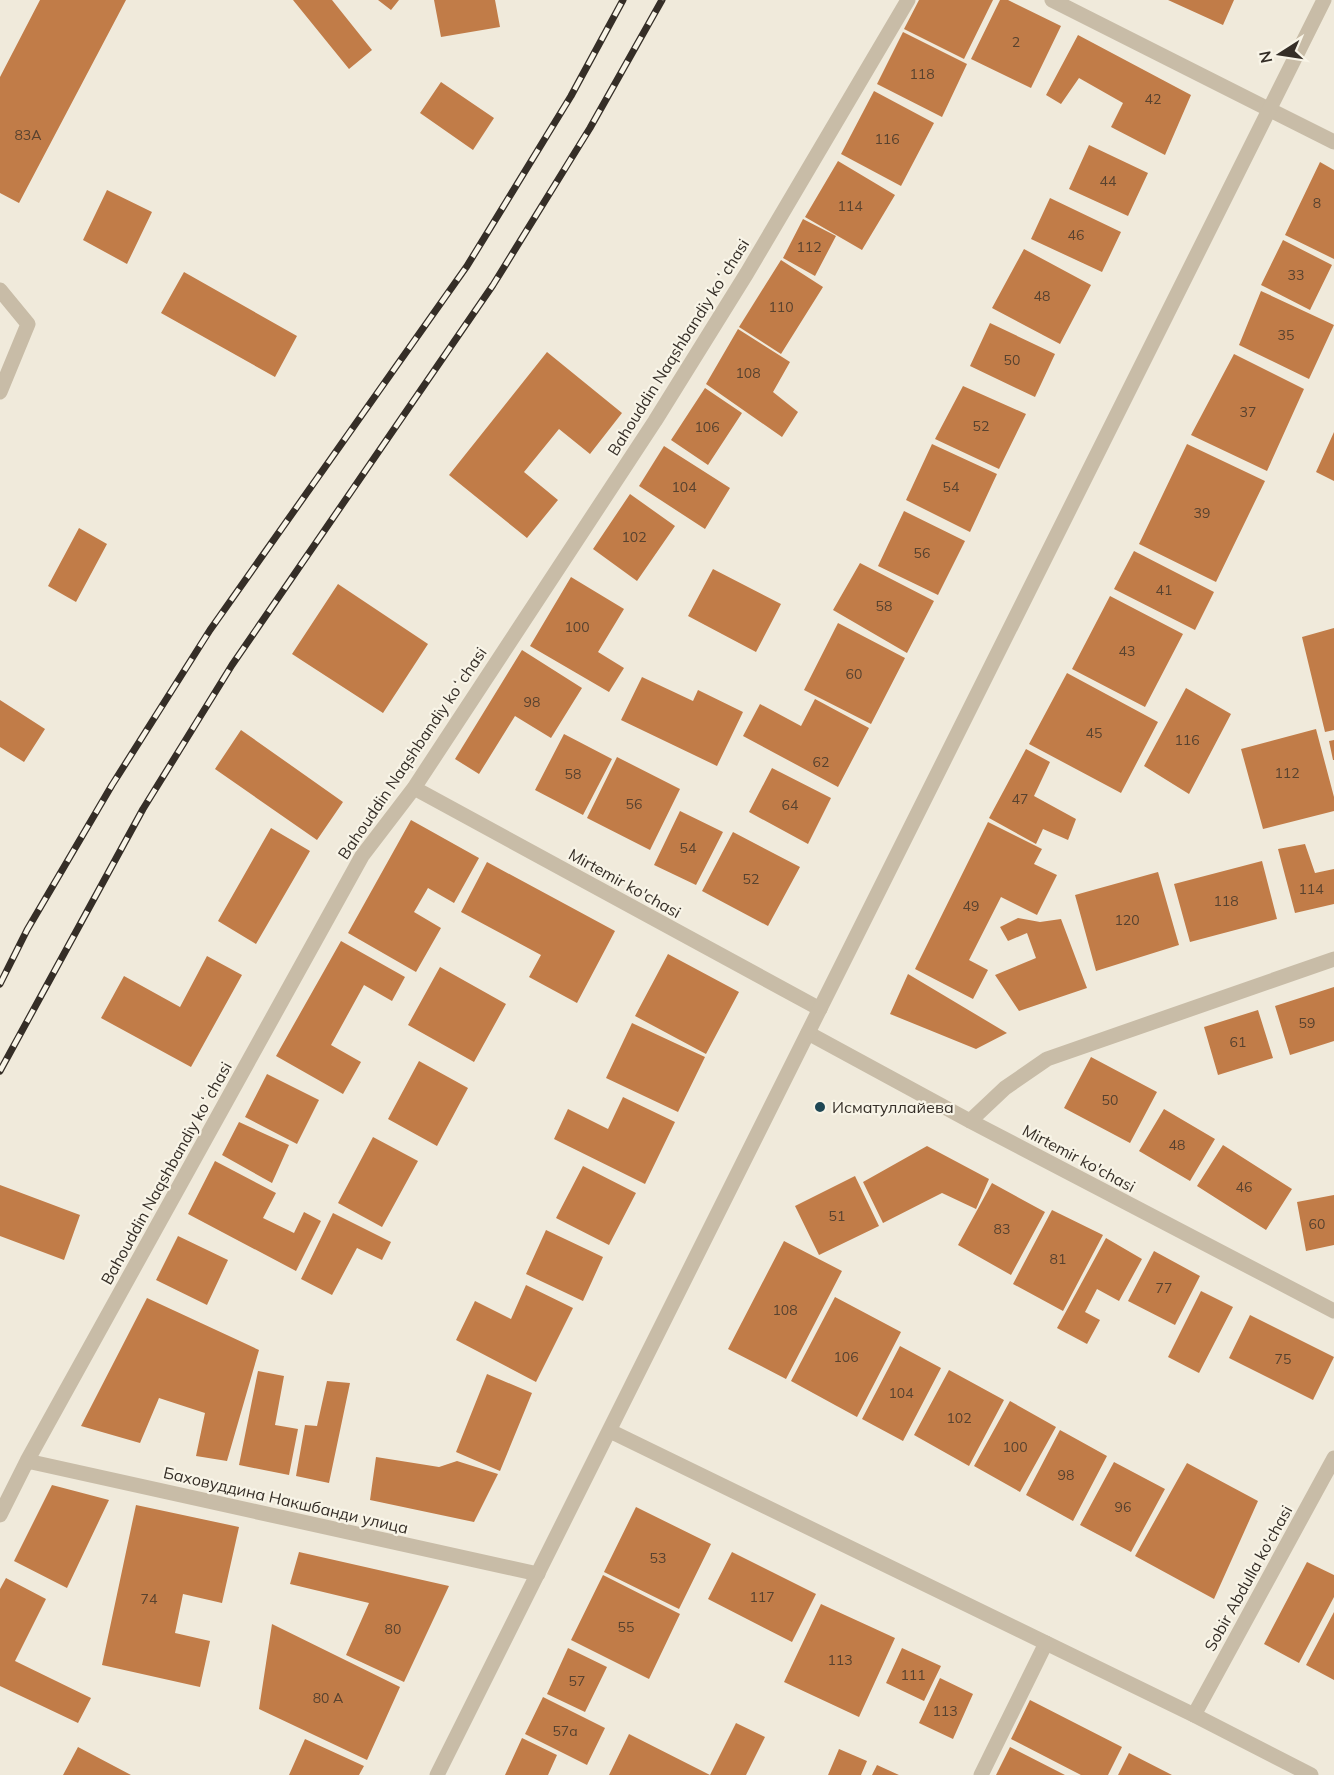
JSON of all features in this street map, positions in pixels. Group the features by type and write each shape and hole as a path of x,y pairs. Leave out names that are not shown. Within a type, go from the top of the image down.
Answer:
{"street":[{"name":"Bahouddin Naqshbandiy koʻchasi","path":"0,1515 27,1461 362,856 414,788 655,421 747,273 908,0"},
{"path":"1052,0 1334,142"},
{"path":"437,1775 1324,0"},
{"path":"0,290 28,324 0,392"},
{"name":"Mirtemir ko'chasi","path":"414,788 820,1009"},
{"path":"970,1121 1005,1088 1047,1059 1334,959"},
{"name":"Mirtemir ko'chasi","path":"808,1034 1334,1311"},
{"path":"610,1431 1194,1715 1311,1775"},
{"name":"Sobir Abdulla ko'chasi","path":"1194,1715 1334,1458"},
{"name":"Баховуддина Накшбанди улица","path":"27,1461 538,1574"},
{"path":"981,1775 1046,1643"}],"building":[{"path":"40,0 126,0 19,203 0,193 0,77"},
{"path":"293,0 332,0 372,50 349,69"},
{"path":"378,0 399,0 391,10"},
{"path":"434,0 495,0 500,27 441,37"},
{"path":"919,0 993,0 964,59 904,29"},
{"path":"1000,0 1008,0 1061,26 1031,88 971,59"},
{"path":"1168,0 1234,0 1223,25"},
{"path":"903,32 967,64 942,117 877,84"},
{"path":"1078,35 1191,95 1165,155 1111,127 1123,103 1079,78 1061,104 1046,95"},
{"path":"441,82 494,118 473,150 420,113"},
{"path":"874,91 934,123 901,186 841,154"},
{"path":"1089,145 1148,173 1128,216 1069,189"},
{"path":"838,161 895,195 862,250 805,217"},
{"path":"1320,162 1334,170 1334,259 1285,235"},
{"path":"107,190 152,212 127,264 83,240"},
{"path":"1050,198 1121,232 1102,272 1031,239"},
{"path":"803,219 836,236 815,276 783,258"},
{"path":"1283,240 1332,265 1310,310 1261,285"},
{"path":"1024,249 1091,285 1060,344 992,308"},
{"path":"781,260 823,287 781,354 739,327"},
{"path":"184,272 297,336 275,377 161,313"},
{"path":"1261,291 1334,325 1309,379 1239,345"},
{"path":"990,323 1055,354 1035,397 970,366"},
{"path":"738,329 790,362 773,392 798,412 782,437 706,384"},
{"path":"547,352 622,413 590,454 559,429 524,472 558,500 527,538 449,475"},
{"path":"1234,354 1304,389 1267,471 1191,435"},
{"path":"963,386 1026,414 999,469 935,439"},
{"path":"705,388 742,413 708,465 671,440"},
{"path":"1334,432 1334,481 1316,472"},
{"path":"932,444 997,474 970,532 906,500"},
{"path":"1187,444 1265,481 1216,582 1139,544"},
{"path":"664,446 730,488 705,529 639,486"},
{"path":"630,494 675,526 637,581 593,549"},
{"path":"904,511 965,541 938,595 878,566"},
{"path":"79,528 107,544 76,602 48,586"},
{"path":"1134,551 1214,592 1195,630 1114,589"},
{"path":"860,563 934,601 907,653 833,610"},
{"path":"713,569 781,604 756,652 688,616"},
{"path":"571,577 624,609 598,652 624,668 609,692 530,646"},
{"path":"338,584 428,644 383,713 292,654"},
{"path":"1110,596 1183,634 1145,707 1072,669"},
{"path":"838,623 905,658 871,724 804,690"},
{"path":"1334,628 1334,730 1325,732 1302,637"},
{"path":"522,650 582,688 551,738 515,716 479,774 455,759"},
{"path":"1067,673 1158,722 1121,793 1029,744"},
{"path":"642,677 693,701 698,690 743,712 717,766 621,720"},
{"path":"1186,688 1231,714 1189,794 1144,766"},
{"path":"815,699 869,728 838,787 743,736 760,704 801,726"},
{"path":"0,700 45,729 24,762 0,747"},
{"path":"1316,729 1334,797 1334,811 1263,829 1241,749"},
{"path":"241,730 343,802 317,840 215,769"},
{"path":"564,734 612,759 583,815 535,790"},
{"path":"1334,740 1334,760 1333,760 1329,741"},
{"path":"1026,749 1050,762 1034,796 1076,819 1068,840 1043,829 1036,844 989,818"},
{"path":"617,757 680,789 650,850 587,818"},
{"path":"772,768 831,798 808,844 749,812"},
{"path":"680,811 723,832 696,885 654,865"},
{"path":"411,820 479,858 454,903 428,888 414,912 441,928 416,972 348,933"},
{"path":"988,822 1042,849 1034,864 1057,875 1037,915 1001,897 969,960 988,970 973,999 915,969"},
{"path":"271,828 310,851 256,944 218,921"},
{"path":"733,832 800,867 768,926 702,891"},
{"path":"1305,844 1315,873 1334,869 1334,904 1295,913 1278,849"},
{"path":"1262,861 1277,919 1190,942 1174,884"},
{"path":"487,862 615,931 577,1003 529,977 541,955 461,912"},
{"path":"1158,872 1179,945 1096,971 1075,895"},
{"path":"1018,918 1040,922 1061,919 1087,988 1019,1011 995,975 1036,958 1027,933 1008,941 1000,927"},
{"path":"341,941 405,977 392,1001 364,985 331,1045 361,1062 343,1094 276,1056"},
{"path":"668,954 739,992 706,1054 635,1016"},
{"path":"207,956 242,975 191,1067 101,1018 124,976 180,1007"},
{"path":"440,967 506,1004 474,1062 408,1025"},
{"path":"908,974 1007,1033 976,1049 890,1014"},
{"path":"1334,987 1334,1041 1290,1055 1275,1006"},
{"path":"1258,1010 1273,1058 1218,1075 1204,1027"},
{"path":"632,1023 705,1057 678,1112 606,1078"},
{"path":"1091,1057 1157,1092 1130,1143 1064,1108"},
{"path":"419,1061 468,1088 437,1146 388,1119"},
{"path":"267,1074 319,1100 297,1144 245,1117"},
{"path":"623,1097 675,1122 645,1184 554,1139 568,1109 608,1129"},
{"path":"1164,1109 1215,1139 1190,1181 1139,1151"},
{"path":"239,1122 289,1145 272,1183 222,1155"},
{"path":"373,1137 418,1161 382,1227 338,1203"},
{"path":"1223,1145 1292,1189 1266,1230 1197,1186"},
{"path":"927,1146 989,1179 976,1209 942,1193 883,1223 863,1182"},
{"path":"215,1161 276,1193 263,1218 294,1233 304,1212 321,1221 296,1271 188,1214"},
{"path":"583,1166 636,1193 609,1245 556,1218"},
{"path":"855,1176 879,1226 819,1255 795,1206"},
{"path":"992,1183 1045,1212 1011,1275 958,1245"},
{"path":"0,1185 80,1215 64,1260 0,1236"},
{"path":"1334,1195 1334,1245 1306,1251 1297,1202"},
{"path":"1052,1210 1103,1235 1063,1311 1013,1284"},
{"path":"333,1213 391,1242 382,1260 357,1248 332,1295 301,1279"},
{"path":"546,1230 603,1257 583,1301 526,1274"},
{"path":"178,1236 228,1260 207,1305 156,1280"},
{"path":"1106,1238 1142,1259 1119,1301 1097,1289 1085,1312 1100,1320 1087,1344 1057,1328"},
{"path":"784,1241 842,1271 786,1379 728,1349"},
{"path":"1154,1251 1200,1276 1175,1325 1128,1301"},
{"path":"526,1285 573,1308 536,1382 456,1340 475,1301 511,1319"},
{"path":"1201,1291 1233,1307 1199,1373 1168,1357"},
{"path":"835,1297 901,1332 857,1417 791,1381"},
{"path":"147,1298 259,1350 227,1461 196,1456 205,1413 159,1398 140,1443 81,1426"},
{"path":"1250,1315 1334,1357 1313,1400 1229,1358"},
{"path":"900,1346 941,1368 903,1441 862,1419"},
{"path":"949,1370 1004,1400 969,1466 914,1435"},
{"path":"258,1371 284,1376 275,1425 298,1429 289,1475 239,1465"},
{"path":"487,1374 532,1393 500,1471 456,1452"},
{"path":"327,1381 350,1383 329,1483 296,1476 305,1425 317,1426"},
{"path":"1010,1401 1056,1427 1020,1492 974,1466"},
{"path":"1060,1430 1107,1456 1073,1521 1026,1495"},
{"path":"376,1457 439,1467 457,1461 498,1474 474,1522 370,1500"},
{"path":"1114,1462 1165,1489 1131,1552 1080,1525"},
{"path":"1187,1463 1258,1501 1214,1599 1135,1556"},
{"path":"52,1485 109,1500 67,1588 14,1561"},
{"path":"136,1505 239,1527 222,1603 183,1594 175,1633 210,1641 200,1687 102,1665"},
{"path":"636,1507 711,1544 679,1609 604,1572"},
{"path":"299,1552 449,1586 404,1682 346,1655 369,1603 290,1584"},
{"path":"732,1552 816,1594 792,1642 708,1599"},
{"path":"1307,1562 1334,1575 1334,1597 1299,1663 1264,1644"},
{"path":"603,1575 680,1614 649,1679 571,1640"},
{"path":"6,1578 46,1599 15,1661 91,1698 78,1723 0,1686 0,1589"},
{"path":"821,1604 895,1638 859,1717 784,1682"},
{"path":"1334,1612 1334,1680 1306,1665"},
{"path":"272,1624 400,1687 367,1760 259,1709"},
{"path":"568,1648 607,1667 585,1712 547,1694"},
{"path":"902,1648 941,1666 924,1701 886,1683"},
{"path":"940,1678 973,1694 953,1739 919,1723"},
{"path":"543,1697 605,1728 587,1765 525,1734"},
{"path":"1030,1700 1122,1747 1108,1775 1081,1775 1011,1739"},
{"path":"736,1723 765,1737 746,1775 710,1775"},
{"path":"629,1734 710,1775 609,1775"},
{"path":"522,1738 557,1755 548,1775 505,1775"},
{"path":"305,1739 364,1766 359,1775 289,1775"},
{"path":"78,1747 131,1775 63,1775"},
{"path":"1010,1747 1065,1775 996,1775"},
{"path":"839,1749 867,1761 861,1775 828,1775"},
{"path":"1129,1753 1172,1775 1118,1775"},
{"path":"877,1765 899,1775 872,1775"}],"railway":[{"path":"0,984 27,930 112,785 210,630 467,266 571,96 623,0"},
{"path":"0,1071 143,809 232,665 493,285 590,128 662,0"}],"place":[{"name":"Исматуллайева","path":"820,1107"}]}
